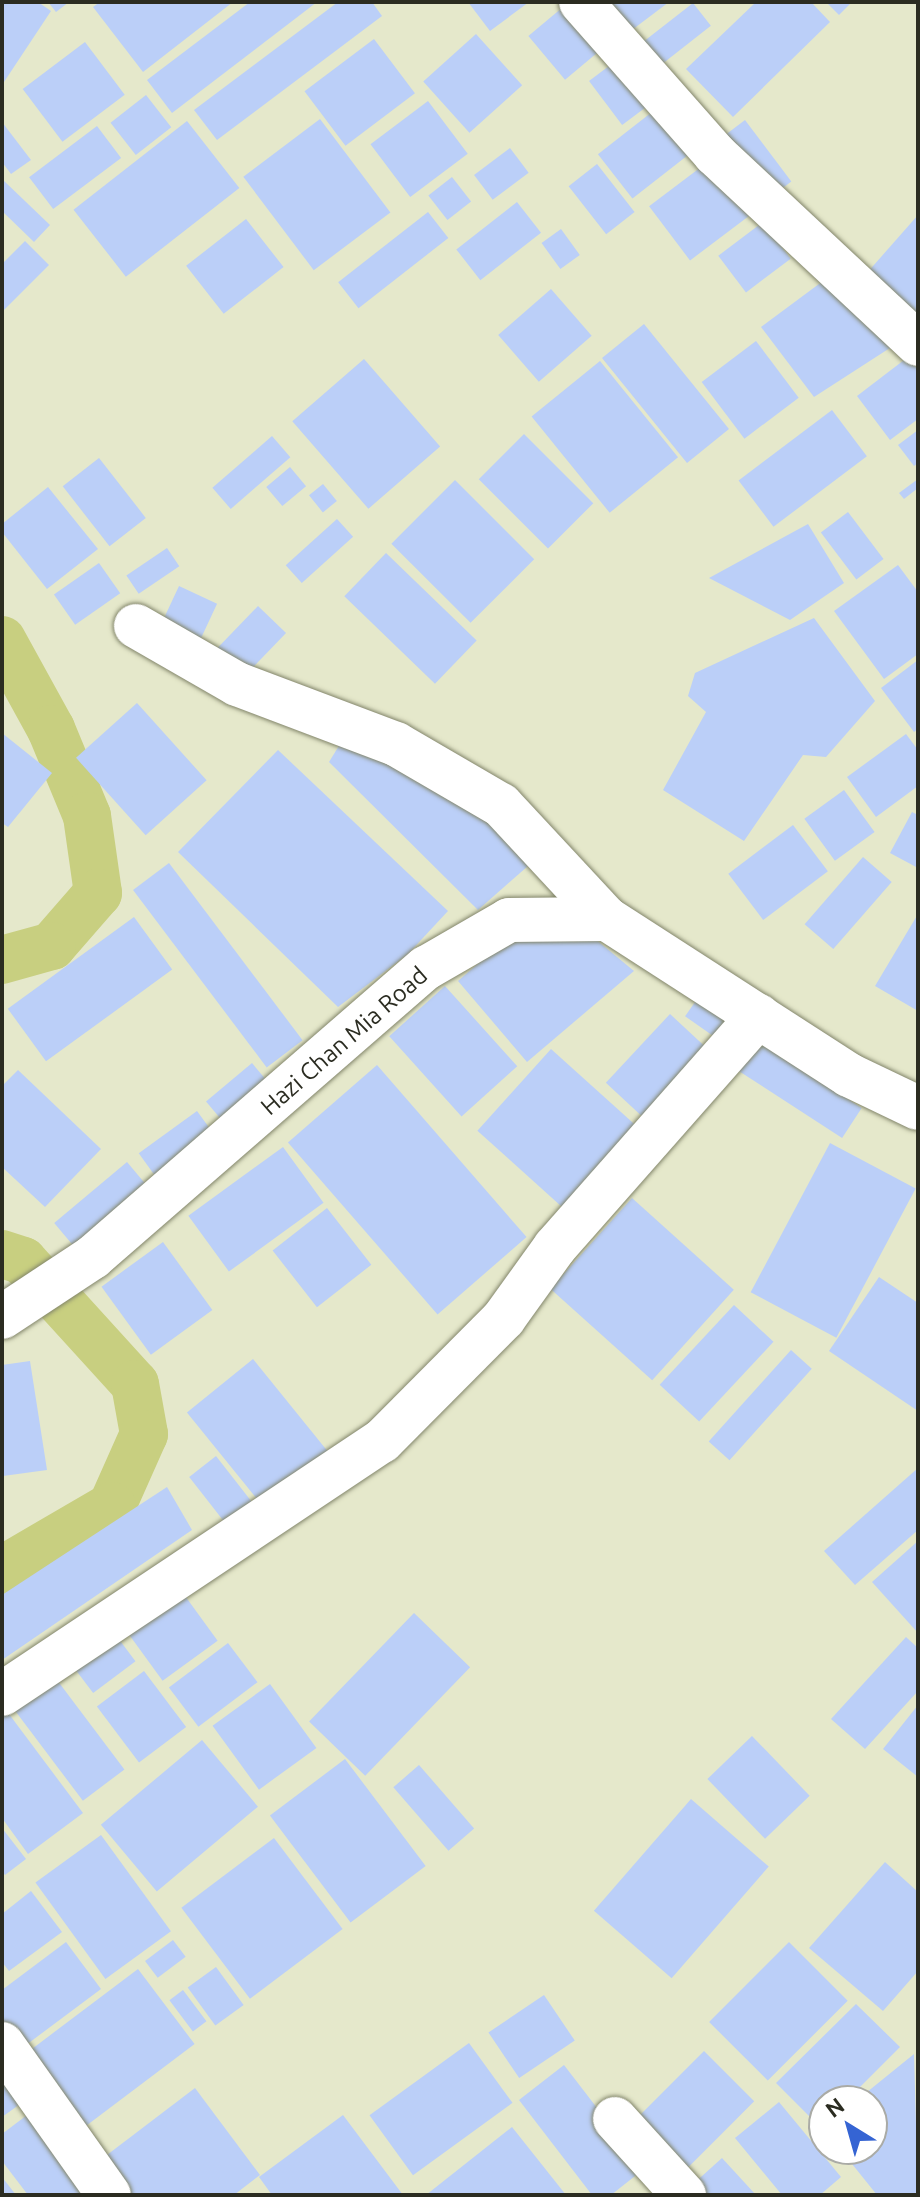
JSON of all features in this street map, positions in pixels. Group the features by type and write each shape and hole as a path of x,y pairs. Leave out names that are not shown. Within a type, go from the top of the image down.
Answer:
{"street":[{"path":"581,2 715,154 918,344"},
{"path":"136,626 237,684 396,744 501,805 607,919 849,1075 918,1108"},
{"name":"Hazi Chan Mia Road","path":"2,1317 93,1257 426,968 509,920 607,919"},
{"path":"2,1694 382,1441 504,1318 555,1247 759,1016"},
{"path":"2,2044 109,2195"},
{"path":"615,2119 684,2195"}],"building":[{"path":"2,2 38,2 51,11 2,85"},
{"path":"48,2 69,2 56,12"},
{"path":"100,2 233,2 143,72 93,7"},
{"path":"250,2 317,2 172,113 147,80"},
{"path":"338,2 372,2 382,16 217,140 194,110"},
{"path":"468,2 529,2 490,31"},
{"path":"569,2 606,46 565,80 528,36"},
{"path":"591,2 669,2 620,39"},
{"path":"756,2 811,2 830,22 733,117 686,69"},
{"path":"826,2 852,2 839,15"},
{"path":"693,3 711,26 651,73 633,50"},
{"path":"476,34 522,85 469,133 423,82"},
{"path":"374,39 415,93 345,146 305,91"},
{"path":"85,42 125,95 62,142 23,89"},
{"path":"621,57 654,101 622,125 589,81"},
{"path":"146,95 171,127 136,155 111,123"},
{"path":"428,101 468,154 410,197 370,144"},
{"path":"661,105 695,149 632,198 598,154"},
{"path":"320,119 390,212 314,270 243,177"},
{"path":"745,120 791,181 771,197 724,136"},
{"path":"187,121 239,188 126,277 74,210"},
{"path":"2,122 31,160 11,174 2,162"},
{"path":"97,126 121,158 53,209 29,177"},
{"path":"510,148 529,173 493,200 474,175"},
{"path":"709,161 750,215 690,260 649,206"},
{"path":"597,164 635,212 606,234 569,186"},
{"path":"452,177 471,201 447,220 428,195"},
{"path":"2,179 50,225 34,242 2,211"},
{"path":"517,202 541,233 480,280 456,249"},
{"path":"428,212 448,238 358,308 338,282"},
{"path":"918,215 918,319 866,274"},
{"path":"246,219 284,267 224,314 186,266"},
{"path":"763,222 791,259 746,292 718,256"},
{"path":"561,229 580,255 560,269 542,243"},
{"path":"25,241 49,265 2,312 2,264"},
{"path":"823,281 893,346 814,397 761,327"},
{"path":"551,289 592,336 539,382 498,335"},
{"path":"644,324 729,429 687,463 602,358"},
{"path":"756,341 799,398 744,439 702,382"},
{"path":"908,357 918,370 918,419 890,440 857,396"},
{"path":"364,359 440,447 368,509 292,421"},
{"path":"600,361 678,457 610,513 532,416"},
{"path":"832,410 867,456 773,527 739,480"},
{"path":"918,430 918,463 914,466 898,445"},
{"path":"524,434 593,503 548,549 479,479"},
{"path":"272,436 290,457 231,509 212,488"},
{"path":"99,458 146,518 110,546 63,486"},
{"path":"290,467 306,486 282,506 266,487"},
{"path":"918,479 918,488 904,499 899,493"},
{"path":"455,480 534,559 471,623 391,544"},
{"path":"323,484 337,501 323,512 309,495"},
{"path":"48,487 98,549 47,589 2,532 2,524"},
{"path":"848,512 884,559 856,580 821,532"},
{"path":"337,519 353,537 302,583 286,565"},
{"path":"808,524 844,583 790,620 709,578"},
{"path":"167,548 179,566 139,594 126,575"},
{"path":"386,553 477,641 435,684 344,596"},
{"path":"99,563 120,593 75,625 54,595"},
{"path":"898,565 918,592 918,654 884,679 834,611"},
{"path":"179,586 217,604 197,647 159,630"},
{"path":"258,606 286,633 246,675 218,648"},
{"path":"814,618 875,701 826,757 803,755 744,841 663,790 706,712 688,696 695,673"},
{"path":"918,660 918,729 914,732 881,688"},
{"path":"137,703 207,780 146,835 76,758"},
{"path":"2,733 52,773 8,827 2,823"},
{"path":"906,734 918,750 918,786 876,817 847,777"},
{"path":"345,736 495,815 536,859 478,910 329,762"},
{"path":"278,750 448,911 408,954 338,1007 178,852"},
{"path":"844,790 875,832 835,861 804,819"},
{"path":"912,812 918,815 918,868 890,853"},
{"path":"793,825 828,871 763,920 728,874"},
{"path":"863,857 892,882 833,949 805,924"},
{"path":"169,863 303,1040 267,1067 133,890"},
{"path":"918,914 918,1011 875,986"},
{"path":"134,917 172,970 46,1061 8,1009"},
{"path":"588,933 634,971 527,1062 458,981 511,935"},
{"path":"445,986 517,1066 462,1116 389,1036"},
{"path":"700,995 736,1020 721,1042 685,1016"},
{"path":"670,1014 712,1053 648,1122 606,1083"},
{"path":"751,1036 862,1108 842,1138 731,1066"},
{"path":"551,1049 639,1128 565,1210 477,1131"},
{"path":"252,1063 274,1089 228,1128 206,1102"},
{"path":"377,1065 527,1237 438,1314 288,1142"},
{"path":"18,1070 101,1149 45,1207 2,1167 2,1086"},
{"path":"197,1111 215,1136 157,1178 139,1153"},
{"path":"830,1143 916,1189 836,1338 751,1292"},
{"path":"283,1147 324,1203 229,1272 188,1216"},
{"path":"127,1162 149,1188 76,1249 54,1223"},
{"path":"632,1198 734,1290 652,1380 550,1289"},
{"path":"327,1208 371,1265 317,1307 273,1250"},
{"path":"163,1242 212,1310 151,1355 102,1287"},
{"path":"879,1277 918,1303 918,1411 829,1351"},
{"path":"734,1305 773,1342 699,1422 660,1385"},
{"path":"791,1350 812,1369 730,1460 709,1441"},
{"path":"253,1359 332,1457 266,1510 187,1412"},
{"path":"30,1361 47,1470 3,1476 2,1365"},
{"path":"216,1456 257,1509 230,1530 189,1477"},
{"path":"918,1468 918,1530 855,1585 824,1551"},
{"path":"167,1487 192,1530 2,1660 2,1595"},
{"path":"918,1541 918,1633 872,1582"},
{"path":"180,1589 218,1641 163,1681 125,1629"},
{"path":"414,1613 470,1667 365,1776 309,1722"},
{"path":"112,1630 135,1661 93,1693 70,1662"},
{"path":"906,1637 918,1648 918,1691 865,1749 831,1719"},
{"path":"228,1643 257,1682 198,1727 169,1688"},
{"path":"144,1671 186,1727 139,1762 97,1707"},
{"path":"54,1676 124,1769 83,1801 12,1707"},
{"path":"270,1684 316,1748 259,1790 213,1726"},
{"path":"918,1705 918,1777 883,1749"},
{"path":"6,1710 83,1813 28,1854 2,1818 2,1713"},
{"path":"752,1736 810,1796 765,1839 707,1779"},
{"path":"202,1740 258,1807 157,1891 101,1825"},
{"path":"345,1759 426,1866 351,1923 270,1816"},
{"path":"419,1765 474,1828 448,1851 393,1787"},
{"path":"691,1799 769,1867 672,1978 594,1911"},
{"path":"2,1828 26,1859 5,1875 2,1871"},
{"path":"101,1835 171,1931 105,1979 35,1883"},
{"path":"274,1838 343,1929 250,1999 181,1908"},
{"path":"885,1862 918,1892 918,1971 883,2011 809,1948"},
{"path":"31,1891 62,1932 9,1971 2,1962 2,1914"},
{"path":"173,1940 186,1957 158,1978 145,1961"},
{"path":"66,1942 101,1989 14,2054 2,2037 2,1990"},
{"path":"789,1942 848,2001 768,2081 709,2022"},
{"path":"216,1967 244,2005 215,2026 188,1988"},
{"path":"138,1969 195,2044 80,2131 23,2056"},
{"path":"183,1990 206,2021 193,2031 169,2000"},
{"path":"544,1995 575,2041 519,2078 488,2032"},
{"path":"856,2004 900,2047 862,2085 808,2085 808,2115 776,2083"},
{"path":"469,2043 512,2103 413,2175 369,2115"},
{"path":"704,2051 754,2101 687,2168 637,2118"},
{"path":"914,2054 918,2195 877,2195 853,2165 888,2165 888,2085 876,2085"},
{"path":"564,2065 644,2169 611,2195 592,2195 519,2100"},
{"path":"2,2073 23,2102 2,2117"},
{"path":"195,2088 260,2175 234,2195 131,2195 103,2158"},
{"path":"779,2102 808,2137 808,2165 831,2165 841,2177 820,2195 782,2195 735,2138"},
{"path":"35,2109 94,2186 81,2195 28,2195 2,2161 2,2134"},
{"path":"343,2115 403,2195 272,2195 259,2177"},
{"path":"512,2127 566,2195 426,2195"},
{"path":"722,2158 756,2195 699,2195 691,2186"},
{"path":"2,2177 16,2195 2,2195"}],"waterway":[{"path":"2,640 51,729 87,816 98,893 52,946 2,960"},
{"path":"2,1254 23,1261 135,1384 144,1434 112,1506 2,1570"}]}
